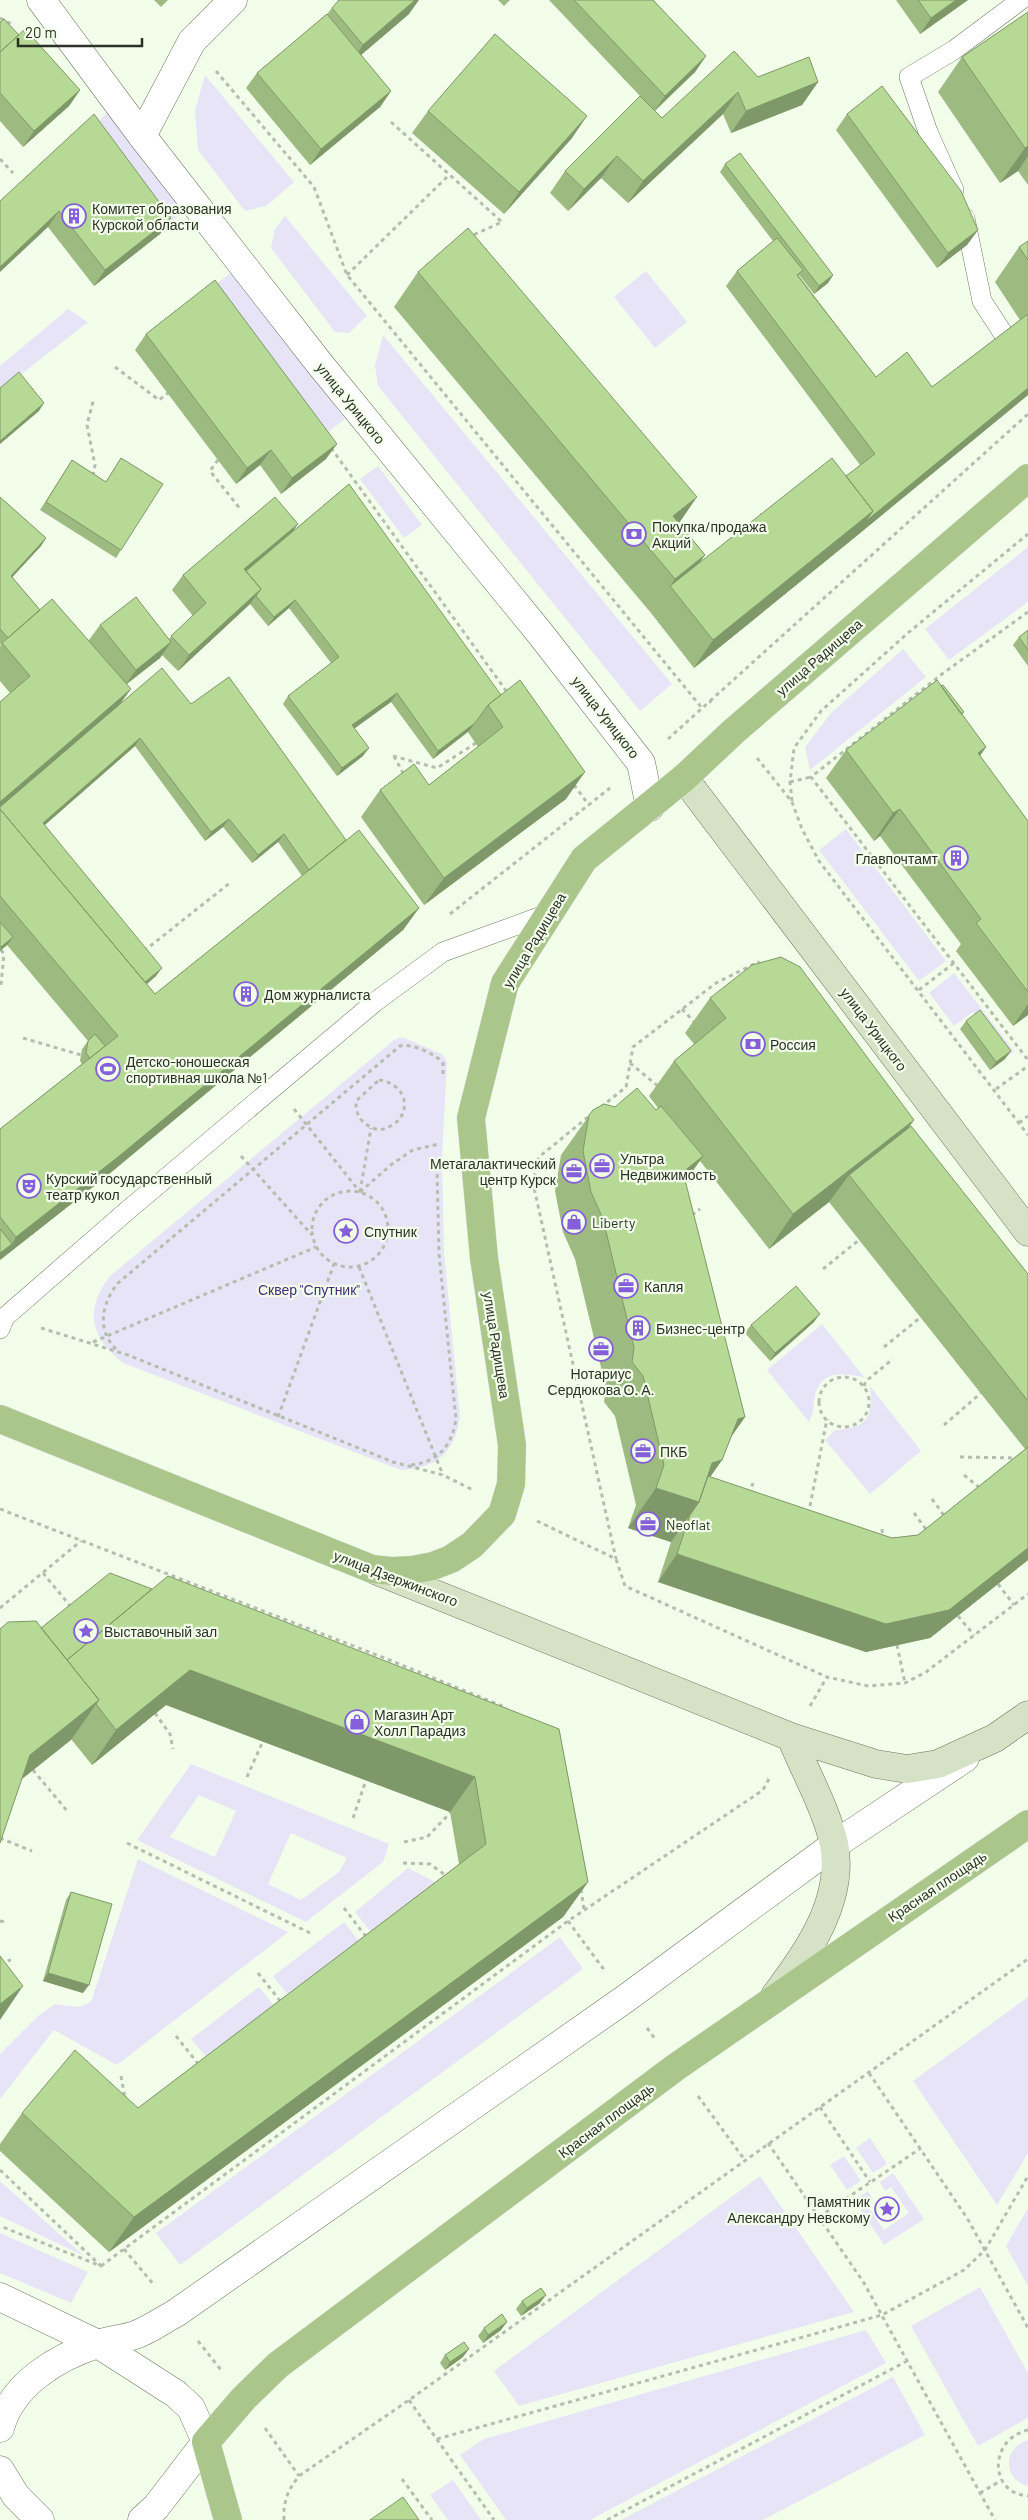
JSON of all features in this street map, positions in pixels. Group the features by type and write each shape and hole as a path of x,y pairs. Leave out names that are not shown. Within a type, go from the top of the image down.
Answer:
{"main road":[{"name":"улица Радищева","path":"372,1569 412,1570 433,1566 451,1559 472,1545 502,1514 511,1484 512,1445 484,1258 471,1118 505,984 584,859 684,778 734,731 1028,478"},
{"name":"улица Урицкого","path":"684,778 1028,1232"},
{"name":"улица Дзержинского","path":"1,1422 791,1737 876,1764 907,1769 938,1764 996,1738 1028,1715"},
{"path":"771,2000 793,1972 824,1917 832,1894 834,1845 824,1815 791,1737"},
{"name":"Красная площадь","path":"206,2442 244,2398 294,2354 668,2073 1028,1824"},
{"path":"206,2442 228,2520"}],"street":[{"path":"142,136 192,41 233,0"},
{"name":"улица Урицкого","path":"48,10 142,136 318,363 539,632 641,763 650,807"},
{"path":"0,2428 14,2399 33,2378 57,2362 98,2344 137,2334 176,2313 625,1998 834,1845 996,1738"},
{"path":"0,2297 98,2344 176,2394 191,2408 206,2442 156,2507 142,2520"},
{"path":"0,2470 16,2496 40,2520"}],"lane":[{"path":"1006,338 982,301 965,213 928,132 909,77 954,50 1021,0"},
{"path":"0,1329 5,1318 128,1210 375,1002 443,952 550,913"}],"path":[{"path":"0,18 18,28 48,10"},
{"path":"192,41 314,188 347,276 702,708"},
{"path":"391,122 502,222 470,237"},
{"path":"0,159 13,173"},
{"path":"347,276 449,174"},
{"path":"115,367 159,400 168,393"},
{"path":"91,484 95,465 87,425 94,398"},
{"path":"443,919 641,763 1028,414"},
{"path":"327,443 513,700"},
{"path":"218,460 210,471 241,510"},
{"path":"1028,534 909,632 821,711 794,748 790,782 792,802 802,829 819,861 996,1090 1028,1135"},
{"path":"790,782 811,777 942,674 1028,612"},
{"path":"710,701 792,802"},
{"path":"405,777 393,756 437,768 476,743"},
{"path":"811,777 1028,1060"},
{"path":"571,781 589,805"},
{"path":"139,954 231,882"},
{"path":"1,950 4,954 1,985"},
{"path":"599,1109 626,1087 633,1047 716,982 758,962 765,967"},
{"path":"919,990 954,963"},
{"path":"682,1009 696,1025"},
{"path":"23,1038 81,1055"},
{"path":"128,1355 114,1348 106,1336 103,1322 103,1307 109,1294 118,1283 306,1123 404,1045 441,1060 444,1067 443,1080"},
{"path":"630,1063 660,1087"},
{"path":"996,1090 1028,1066"},
{"path":"379,1080 387,1081 394,1085 403,1097 403,1112 400,1119 387,1128 371,1128 358,1117 355,1109 356,1101 379,1080"},
{"path":"276,1086 360,1192"},
{"path":"591,1115 539,1158 533,1183 616,1558"},
{"path":"1019,1123 1028,1116"},
{"path":"360,1192 392,1164 413,1150 438,1144 471,1118"},
{"path":"360,1192 371,1128"},
{"path":"220,1133 312,1235"},
{"path":"568,1134 572,1139"},
{"path":"438,1150 439,1135"},
{"path":"407,1466 422,1464 435,1458 446,1448 453,1434 456,1419 439,1254 437,1164"},
{"path":"348,1191 360,1192 372,1198 381,1207 387,1217 389,1230 386,1242 380,1253 371,1262 359,1267 347,1268 334,1264 324,1257 316,1247 312,1235 312,1222 317,1210 325,1200 336,1194 348,1191"},
{"path":"686,1220 700,1209"},
{"path":"823,1269 859,1240"},
{"path":"92,1343 316,1247"},
{"path":"278,1417 334,1264"},
{"path":"359,1267 443,1475"},
{"path":"884,1347 921,1317"},
{"path":"864,1386 866,1381 893,1359"},
{"path":"841,1376 849,1377 864,1386 868,1396 868,1405 862,1420 846,1427 838,1426 827,1419 821,1412 818,1404 819,1395 828,1382 841,1376"},
{"path":"944,1424 980,1393"},
{"path":"810,1506 827,1419"},
{"path":"960,1457 1022,1458"},
{"path":"964,1475 985,1493"},
{"path":"746,1502 753,1483"},
{"path":"932,1499 949,1522"},
{"path":"0,1509 388,1659 509,1709"},
{"path":"914,1513 932,1536"},
{"path":"882,1530 884,1547"},
{"path":"0,1608 81,1541"},
{"path":"43,1572 71,1607"},
{"path":"998,1584 1014,1605"},
{"path":"958,1616 974,1635"},
{"path":"897,1645 905,1683"},
{"path":"383,1668 388,1659"},
{"path":"102,2266 584,1910 763,1790 791,1737 827,1677"},
{"path":"155,1713 170,1734 173,1748"},
{"path":"247,1777 263,1741"},
{"path":"33,1770 68,1812"},
{"path":"353,1818 366,1780"},
{"path":"404,1842 428,1837 450,1812"},
{"path":"0,1838 32,1851"},
{"path":"127,1843 310,1933"},
{"path":"403,1863 430,1864 449,1878"},
{"path":"579,1881 584,1910"},
{"path":"344,1908 368,1939"},
{"path":"0,1921 5,1922"},
{"path":"284,2520 284,2506 288,2490 299,2476 409,2400 1028,1959"},
{"path":"0,1963 11,1960"},
{"path":"258,1973 282,2003"},
{"path":"176,2036 200,2066"},
{"path":"869,2072 967,2218 1028,2327"},
{"path":"121,2076 126,2100"},
{"path":"820,2106 870,2182"},
{"path":"768,2143 819,2217 882,2315 995,2520"},
{"path":"819,2217 921,2148"},
{"path":"0,2170 102,2266"},
{"path":"438,2439 882,2315 964,2270 985,2250 1028,2176"},
{"path":"0,2226 102,2266"},
{"path":"124,2249 244,2398 299,2476"},
{"path":"606,2520 907,2361"},
{"path":"409,2400 494,2520"},
{"path":"1028,2430 1015,2434 1005,2443 998,2468 1002,2480 1010,2490 1028,2496"},
{"path":"402,2479 432,2520"},
{"path":"980,2493 1002,2480"}],"green space":[{"path":"205,75 294,182 266,206 245,211 198,150 195,110"},
{"path":"112,109 186,208 171,222 99,120"},
{"path":"285,216 367,316 349,333 335,332 271,248 275,229"},
{"path":"233,271 345,419 328,432 216,284"},
{"path":"646,271 687,322 655,348 614,297"},
{"path":"68,309 88,322 0,391 0,366"},
{"path":"383,335 672,684 640,711 378,386 375,365"},
{"path":"378,466 422,525 404,538 360,479"},
{"path":"1028,547 1028,602 949,660 925,629"},
{"path":"903,649 926,677 810,770 805,747 831,713"},
{"path":"846,829 946,961 919,981 819,850"},
{"path":"954,973 1014,1051 1008,1056 973,1012 954,1026 929,993"},
{"name":"Сквер \"Спутник\"","path":"402,1037 442,1054 447,1062 442,1157 444,1252 460,1417 453,1440 442,1456 425,1466 401,1470 123,1363 103,1344 94,1322 94,1311 96,1300 110,1276 394,1040"},
{"path":"822,1324 865,1378 850,1375 828,1377 818,1387 809,1422 767,1370"},
{"path":"870,1386 921,1451 870,1494 825,1440 835,1430 855,1427 866,1419 870,1406"},
{"path":"191,1764 389,1844 383,1862 306,1922 137,1840","holes":["199,1795 236,1811 215,1857 170,1837","291,1833 347,1858 339,1872 301,1900 268,1884"]},
{"path":"138,1859 288,1932 117,2065 54,2030 0,2099 0,2054 38,2016 55,2004 79,2007 91,2002"},
{"path":"408,1868 441,1885 374,1936 355,1912"},
{"path":"344,1922 363,1946 291,1999 273,1976"},
{"path":"560,1937 583,1969 180,2265 156,2233"},
{"path":"259,1987 277,2009 209,2060 191,2039"},
{"path":"1028,1997 1028,2153 997,2205 913,2081"},
{"path":"870,2138 887,2164 873,2173 856,2148"},
{"path":"844,2156 861,2181 847,2190 830,2165"},
{"path":"893,2173 924,2219 884,2245 854,2200 868,2191 873,2199 866,2204 884,2230 909,2213 891,2187 885,2191 880,2182"},
{"path":"760,2176 854,2312 519,2406 494,2371"},
{"path":"0,2181 84,2256 0,2216"},
{"path":"1028,2208 1028,2286 1006,2246"},
{"path":"0,2233 88,2272 71,2303 0,2273"},
{"path":"980,2287 1028,2373 1028,2418 978,2446 911,2326"},
{"path":"866,2330 886,2363 590,2520 506,2520 460,2455 484,2439"},
{"path":"893,2377 925,2435 763,2520 621,2520"},
{"path":"1028,2440 1028,2486 1014,2477 1009,2463 1010,2456 1014,2450"},
{"path":"453,2480 481,2520 448,2520 430,2495"}],"building":[{"path":"339,0 415,0 363,45 332,8"},
{"path":"574,0 653,0 706,56 665,96"},
{"path":"918,0 956,0 931,18"},
{"path":"1028,12 1028,146 1025,148 962,57"},
{"path":"327,14 391,91 321,149 257,73"},
{"path":"4,19 19,35 0,52 0,22"},
{"path":"25,29 80,90 34,131 0,93 0,52"},
{"path":"495,34 587,116 519,192 428,111"},
{"path":"734,51 758,77 809,57 818,82 746,111 738,92 643,181 617,156 584,189 565,171 640,96 662,118"},
{"path":"882,86 961,191 978,230 948,253 847,114"},
{"name":"Комитет образования Курской области","path":"94,114 171,218 105,270 59,211 0,267 0,201"},
{"path":"740,153 833,275 819,286 725,164"},
{"path":"468,228 697,497 673,516 705,555 675,579 418,272"},
{"path":"777,238 803,270 797,275 876,377 907,352 932,387 1028,314 1028,388 865,522 873,511 846,476 875,454 737,271"},
{"path":"1028,241 1028,260 1019,247"},
{"path":"215,280 337,444 292,478 271,450 247,468 146,334"},
{"path":"19,372 44,403 0,441 0,388"},
{"path":"121,458 163,484 121,550 46,502 72,460 106,482"},
{"path":"832,458 873,511 713,640 670,586"},
{"path":"349,484 501,695 488,705 475,723 438,751 397,693 352,725 369,748 342,768 288,696 339,657 295,600 274,617 256,596 261,589 246,571"},
{"path":"0,497 46,538 11,576 40,610 8,638 0,629"},
{"path":"275,497 298,524 244,569 261,589 189,655 171,636 206,603 183,575"},
{"path":"136,597 171,642 136,670 100,625"},
{"path":"52,599 131,689 0,802 0,702 30,676 2,643"},
{"path":"1028,630 1028,650 1019,637"},
{"path":"162,668 191,704 229,677 346,840 309,870 284,834 258,855 229,819 211,832 140,738 43,823 162,968 145,982 0,807"},
{"path":"520,680 585,772 444,878 380,790 414,764 429,785 503,727 488,705"},
{"name":"Главпочтамт","path":"937,680 986,747 978,753 1028,821 1028,992 976,923 981,919 900,809 893,813 846,750"},
{"path":"943,685 964,712 961,714 941,686"},
{"path":"0,809 155,994 359,830 419,908 118,1157 16,1237 0,1217 0,1129 118,1036 0,896"},
{"path":"0,922 13,937 1,947 0,946"},
{"path":"781,957 800,967 914,1120 793,1214 674,1061 726,1018 710,998 752,965"},
{"path":"980,1010 1011,1051 996,1062 966,1021"},
{"path":"95,1034 105,1046 90,1058 86,1053 88,1041"},
{"path":"637,1088 656,1110 661,1106 703,1156 683,1172 745,1417 738,1419 722,1460 712,1463 699,1502 656,1488 664,1465 643,1376 632,1362 634,1348 603,1219 591,1192 583,1151 589,1115 593,1110 604,1104 615,1107"},
{"path":"911,1126 1028,1274 1028,1401 849,1175"},
{"path":"0,1229 12,1244 0,1253"},
{"path":"796,1286 820,1314 775,1353 751,1325"},
{"path":"1028,1447 1028,1548 949,1610 886,1624 677,1554 690,1515 699,1502 708,1476 892,1538 918,1535"},
{"path":"110,1573 152,1589 67,1660 41,1628"},
{"path":"168,1576 559,1729 588,1882 134,2217 22,2113 75,2050 138,2108 486,1844 475,1777 190,1670 116,1730 96,1704 99,1700 67,1660"},
{"path":"36,1621 99,1700 30,1755 0,1843 0,1629 8,1622"},
{"path":"71,1892 112,1904 89,1985 48,1973"},
{"path":"0,1956 23,1986 0,2004"},
{"path":"541,2288 546,2295 527,2308 522,2301"},
{"path":"502,2314 507,2322 488,2335 484,2328"},
{"path":"464,2342 469,2349 450,2362 445,2355"},
{"path":"403,2497 419,2520 370,2520"}],"place":[{"name":"Комитет образования Курской области","path":"74,216"},
{"name":"Покупка/продажа Акций","path":"634,534"},
{"name":"Главпочтамт","path":"956,858"},
{"name":"Дом журналиста","path":"246,994"},
{"name":"Россия","path":"753,1044"},
{"name":"Детско-юношеская спортивная школа №1","path":"108,1069"},
{"name":"Ультра Недвижимость","path":"602,1166"},
{"name":"Метагалактический центр Курск","path":"574,1171"},
{"name":"Курский государственный театр кукол","path":"29,1186"},
{"name":"Liberty","path":"574,1222"},
{"name":"Спутник","path":"346,1231"},
{"name":"Капля","path":"626,1286"},
{"name":"Бизнес-центр","path":"638,1328"},
{"name":"Нотариус Сердюкова О. А.","path":"601,1349"},
{"name":"ПКБ","path":"643,1451"},
{"name":"Neoflat","path":"648,1524"},
{"name":"Выставочный зал","path":"86,1631"},
{"name":"Магазин Арт Холл Парадиз","path":"357,1722"},
{"name":"Памятник Александру Невскому","path":"887,2209"}]}
